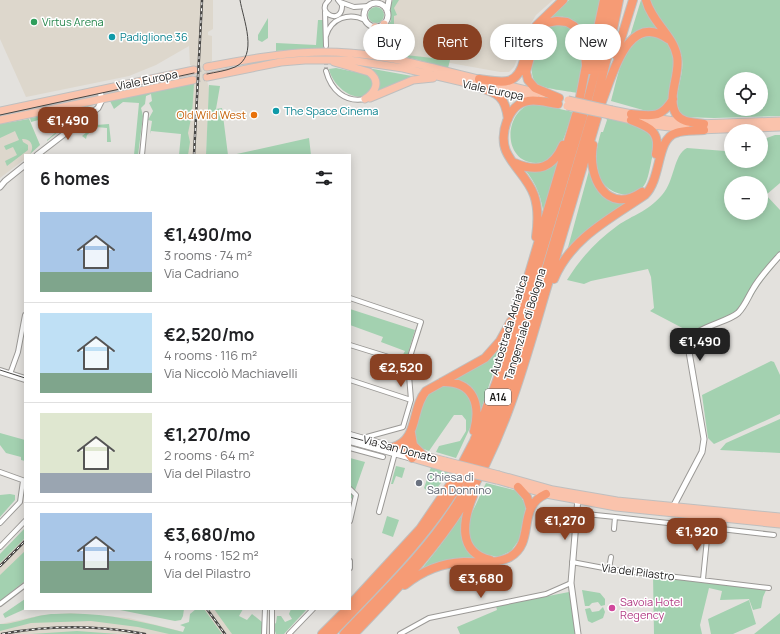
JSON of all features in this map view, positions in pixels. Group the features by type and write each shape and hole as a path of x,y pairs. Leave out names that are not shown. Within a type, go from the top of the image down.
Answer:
{"highway":[{"path":"477,83 506,82 516,77 521,69 532,30 563,0"},
{"path":"583,98 604,0"},
{"path":"583,98 602,46 611,0"},
{"path":"600,102 619,0"},
{"path":"600,102 633,0"},
{"path":"646,0 652,16 676,52 678,63 673,98 675,112 680,118 704,127"},
{"path":"563,102 535,88 528,80 526,72 536,32 546,23 557,21 567,22 574,26 584,41 586,66 583,98"},
{"path":"600,102 621,55 632,38 640,34 652,33 670,41"},
{"path":"477,83 499,95 506,107 508,119"},
{"path":"631,117 658,115 665,110 673,98"},
{"path":"398,451 409,448 411,431 422,395 429,387 475,365 496,346 507,328 526,282 535,239 538,210 530,185 507,153 504,138 508,119 515,108 527,100 563,102"},
{"path":"589,117 593,174 597,184 603,191 611,196 624,198 637,195 647,185 658,145 656,136 650,128 631,117"},
{"path":"514,163 533,168 542,167 551,163 589,117"},
{"name":"Tangenziale di Bologna","path":"351,604 409,544 438,505 474,441 490,402 526,282 589,117"},
{"name":"Tangenziale di Bologna","path":"354,634 419,564 444,532 472,491 491,455 510,410 537,322 589,117"},
{"name":"Autostrada Adriatica","path":"331,634 395,569 426,533 460,482 480,442 504,379 589,117"},
{"name":"Autostrada Adriatica","path":"344,634 431,540 457,502 485,453 512,381 589,117"},
{"path":"537,322 555,276 573,248 592,230 645,195 654,182 662,146 666,140 675,133 704,127"},
{"path":"439,382 454,382 465,388 473,397 477,410 473,434 454,479"},
{"path":"398,451 401,444 409,440"},
{"path":"409,440 414,448 423,456"},
{"path":"398,451 412,458"},
{"path":"491,455 468,510 464,530 467,542 472,550 481,557 493,561"},
{"path":"518,487 523,490 530,504"},
{"path":"377,610 409,582 433,568 452,563 493,561 509,557 520,546 524,538 530,504 535,494 534,487"},
{"path":"530,504 546,494"},
{"path":"322,634 346,610"}],"main road":[{"name":"Viale Europa","path":"207,67 261,56 282,54 336,52 363,54"},
{"name":"Viale Europa","path":"207,77 267,64 318,60 349,60 381,64 445,79 477,83 631,117 704,127 780,126"},
{"path":"318,60 344,65 369,72 374,75 377,81 376,88 365,99"},
{"name":"Viale Europa","path":"393,60 445,71 477,83"},
{"path":"399,60 445,71"},
{"name":"Viale Europa","path":"0,112 194,70"},
{"path":"365,99 413,80 445,79"},
{"name":"Viale Europa","path":"0,120 193,80"},
{"name":"Viale Europa","path":"704,127 780,121"},
{"path":"0,371 24,379"},
{"name":"Via San Donato","path":"351,435 398,451"},
{"name":"Via San Donato","path":"351,441 423,456 444,464"},
{"name":"Via San Donato","path":"412,458 444,464 578,497"},
{"name":"Via San Donato","path":"498,478 518,487 534,487 546,494 779,522"},
{"name":"Via San Donato","path":"675,510 712,517 779,522"}],"street":[{"path":"326,46 324,6 328,0"},
{"path":"338,0 342,8 338,16"},
{"path":"338,0 354,7 369,6 379,2 387,11"},
{"path":"384,24 388,18 387,11 389,0"},
{"path":"365,20 364,13 369,6"},
{"path":"325,12 329,16 348,16 365,20 369,24"},
{"path":"326,36 334,22 348,16"},
{"path":"326,71 332,86 340,95 355,100 365,99"},
{"path":"44,153 71,127 98,108 102,99 97,91"},
{"path":"88,114 92,108 97,91"},
{"path":"55,109 71,127"},
{"path":"142,154 146,114"},
{"path":"0,186 24,166"},
{"path":"675,510 678,495 702,452 704,439 688,346 689,341 697,332 738,313 756,284 780,255"},
{"path":"351,298 421,322 408,363 411,400 404,427 361,438"},
{"path":"10,374 24,332"},
{"path":"351,345 408,363"},
{"path":"351,380 411,400"},
{"name":"Via San Donato","path":"351,448 383,457"},
{"path":"379,512 398,451"},
{"path":"0,472 24,481 20,502 0,522"},
{"path":"351,490 356,495 351,517"},
{"path":"578,497 571,584 578,634"},
{"path":"586,514 774,535"},
{"path":"712,517 711,529 707,539 703,580 769,588"},
{"path":"614,530 615,518"},
{"path":"0,547 24,522"},
{"path":"609,569 611,557"},
{"name":"Via del Pilastro","path":"572,562 609,569 703,580"},
{"path":"400,634 429,618 546,594 571,584"},
{"path":"0,604 24,586"},
{"path":"264,634 265,610"},
{"path":"272,610 272,634"},
{"path":"290,634 312,610"}],"shaded area":[{"path":"0,0 213,0 213,29 208,32 208,35 212,36 212,61 207,64 207,81 209,88 206,154 182,154 188,86 194,84 194,67 190,65 189,46 156,65 129,76 26,97 0,39"},
{"path":"395,0 553,0 536,15 531,24 490,24 490,60 517,60 514,67 509,72 500,72 434,60 482,60 482,24 423,24 423,58 415,57 415,24 391,24"},
{"path":"29,119 40,145 30,154 24,154 24,160 0,178 0,124"},
{"path":"24,529 24,558 0,582 0,554"},
{"path":"196,610 223,610 241,634 0,634 0,624 42,615 71,613 129,618 184,632 201,619"}],"green space":[{"path":"393,0 399,0 394,8 397,15 394,16 394,24 388,24 391,21 390,6"},
{"path":"569,0 600,0 596,24 578,24 570,19 562,17 548,19"},
{"path":"641,0 644,0 662,32 630,36"},
{"path":"650,0 780,0 780,116 714,118 683,117 677,103 682,66 681,52 675,41 658,21 652,10"},
{"path":"373,7 379,7 384,12 382,21 379,23 373,23 368,18 368,12"},
{"path":"268,18 268,38 262,42 258,40 258,35"},
{"path":"318,20 323,20 323,48 276,51 276,43 316,45"},
{"path":"556,23 565,25 565,60 582,60 583,72 577,93 540,86 534,80 532,75 532,60 557,60 557,24 554,24"},
{"path":"653,35 666,41 672,48 675,56 670,98 658,112 650,112 611,101 619,70 628,51 634,43"},
{"path":"415,56 423,57 423,60 450,60 448,68 415,59"},
{"path":"362,67 412,76 378,91 379,79 372,71"},
{"path":"336,68 369,75 374,82 371,91 358,97 344,91 337,85 329,69"},
{"path":"194,84 192,114 188,133 190,142 188,154 179,154 181,134 151,131 150,134 152,121 148,120 153,111 149,103 152,101 151,94 146,96 145,104 141,108 143,116 138,154 134,154 139,103 123,102 114,109 110,101"},
{"path":"209,85 220,86 216,109 222,108 228,154 206,154"},
{"path":"533,103 573,112 557,153 551,159 539,163 525,161 517,155 512,146 510,136 516,116 523,108"},
{"path":"89,106 71,121 63,112 64,111"},
{"path":"55,114 65,126 47,141 63,126 54,116 31,122 30,118"},
{"path":"605,117 626,121 642,127 653,136 655,144 646,183 636,192 630,194 616,193 605,185 598,174 596,153 601,132 603,132 607,120"},
{"path":"29,119 40,145 30,154 32,146 30,141 22,139 23,142 28,145 28,150 7,166 5,161 17,155 13,147 6,150 4,146 19,140 15,131 0,138 0,124"},
{"path":"109,124 111,142 107,142 107,128 96,127 87,135 86,139 82,136 96,125"},
{"path":"780,135 780,183 768,193 768,176 724,176 724,220 768,220 768,197 780,210 780,259 760,284 744,310 738,316 700,331 690,332 650,311 654,308 651,277 648,269 591,281 584,284 567,280 577,265 595,244 617,226 651,206 662,195 669,183 679,156 682,151 687,148 724,151 724,168 768,168 768,138"},
{"path":"309,138 311,154 237,154"},
{"path":"561,159 544,218 542,204 536,186 529,174 524,169 544,170"},
{"path":"590,167 592,177 601,194 612,199 630,201 567,251"},
{"path":"351,309 415,330 406,360 401,358 405,351 381,342 383,337 351,325"},
{"path":"503,342 481,410 475,392 472,388 465,382 452,379 480,364"},
{"path":"771,361 774,362 780,375 780,414 714,444 708,438 702,395"},
{"path":"380,366 381,369 386,368 387,371 393,370 396,375 400,375 400,380 382,374 382,371 376,369 375,367"},
{"path":"449,384 468,392 475,417 456,458 436,452 439,446 460,441 466,431 466,420 462,415 454,415 429,451 419,446 416,443 415,438 418,417 425,398 434,389"},
{"path":"780,419 780,453 720,450 726,443"},
{"path":"0,433 24,440 24,461 21,460 21,457 6,453 0,445"},
{"path":"351,458 365,462 352,499 351,498"},
{"path":"396,466 405,468 402,478 396,476 393,484 391,484"},
{"path":"431,467 449,472 432,495 424,488"},
{"path":"486,483 518,491 526,506 519,540 511,551 498,557 484,554 473,547 469,535 469,519"},
{"path":"0,495 15,495 15,500 0,517"},
{"path":"462,515 462,535 469,549 479,559 448,559 420,571 439,547"},
{"path":"387,516 399,520 393,537 382,533"},
{"path":"24,529 24,539 0,563 0,554"},
{"path":"24,552 24,582 0,601 0,575"},
{"path":"653,575 767,588 763,597 761,608 753,610 749,599 720,600 722,591 709,588 700,625 702,634 654,634"},
{"path":"582,590 600,593 605,599 605,605 601,606 598,602 585,606"},
{"path":"569,592 577,634 460,634 457,627 497,610 496,606"},
{"path":"24,600 24,609 5,618 3,614"},
{"path":"749,600 756,624 733,634 711,634 708,619"},
{"path":"603,607 605,612 603,618 592,623 588,621 585,609 590,608 592,612 599,611"},
{"path":"120,610 184,610 181,620 175,621"},
{"path":"195,610 205,610 222,634 169,634 138,627 91,621 31,623 0,631 0,624 11,623 48,614 71,613 103,615 183,632 185,627 180,625 189,622 190,614"},
{"path":"215,610 242,610 239,616 247,620 252,614 262,622 263,634 232,634"},
{"path":"291,610 306,610 284,634 276,634 273,625 276,623 277,616 281,616 285,622 292,619 289,614"},
{"path":"780,613 780,634 754,634"},
{"path":"77,631 118,634 31,634"}],"tunnel":[{"path":"326,59 326,71"},
{"path":"194,70 207,67"},
{"path":"193,80 207,77"}],"tram line":[{"path":"207,74 235,67 242,62 246,55 248,36 240,0"},
{"path":"0,115 194,73"},
{"path":"0,370 24,378"},
{"path":"351,437 380,445"}],"railway":[{"path":"194,154 202,0"},
{"path":"0,566 24,542"},
{"path":"208,610 225,634"},
{"path":"2,634 38,629 74,627 109,629 145,634"}],"place":[{"name":"Virtus Arena","path":"34,22"},
{"name":"Padiglione 36","path":"112,37"},
{"name":"The Space Cinema","path":"276,111"},
{"name":"Old Wild West","path":"254,115"},
{"name":"Chiesa di San Donnino","path":"419,483"},
{"name":"Savoia Hotel Regency","path":"612,608"}]}
